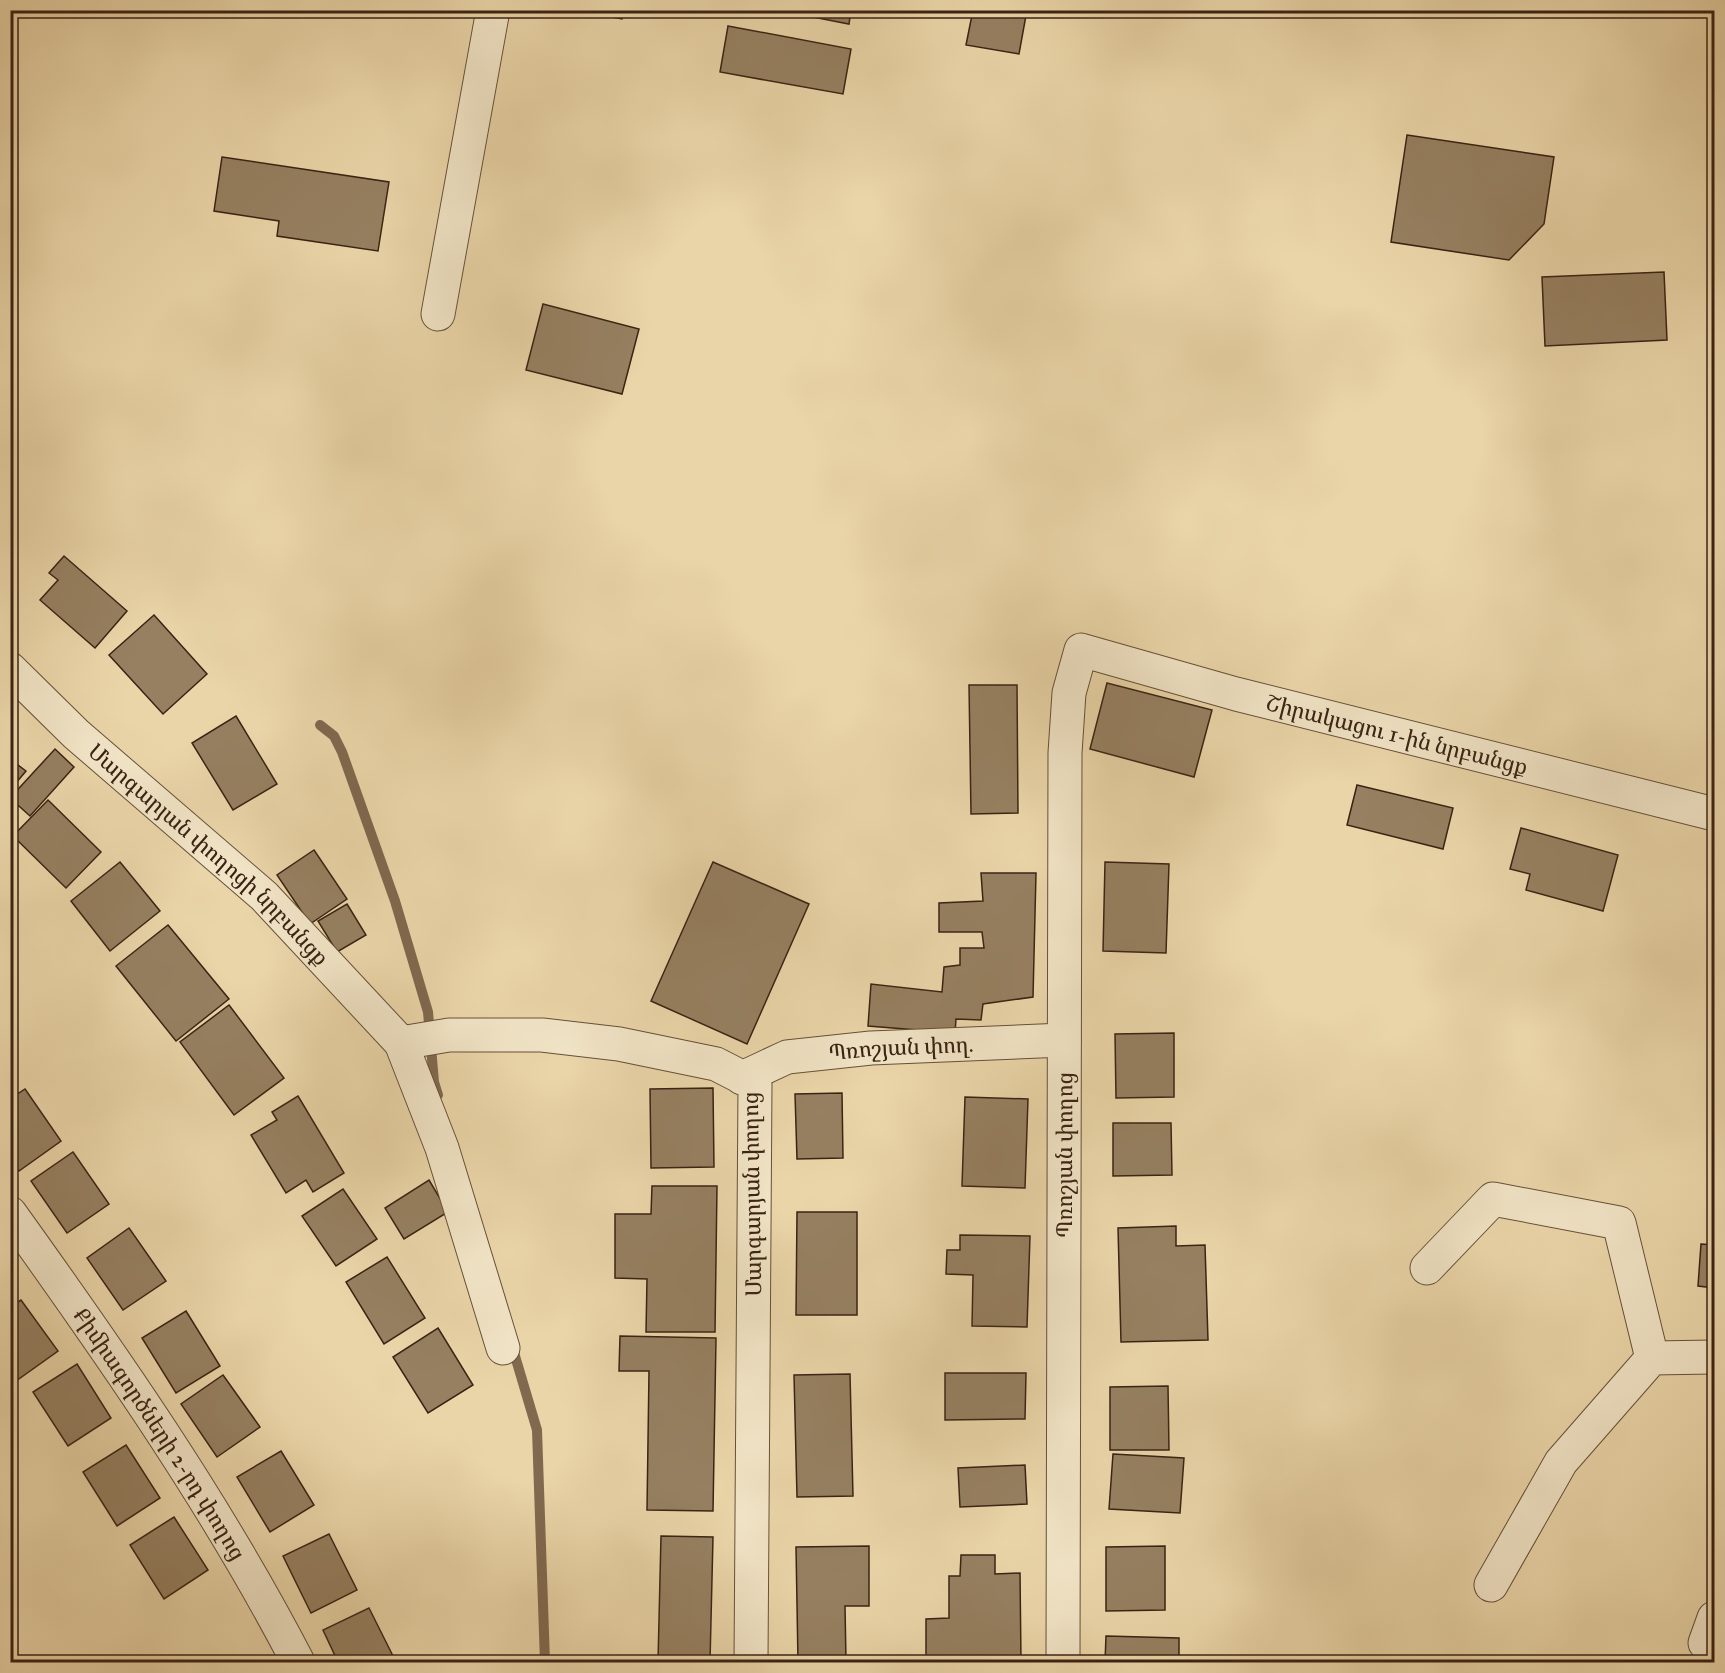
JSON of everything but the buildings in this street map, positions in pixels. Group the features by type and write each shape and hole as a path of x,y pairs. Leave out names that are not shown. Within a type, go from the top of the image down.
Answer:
{"street":[{"path":"438,314 494,10"},
{"name":"Շիրակացու 1-ին նրբանցք","path":"1082,650 1248,697 1714,814"},
{"name":"Պռոշյան փողոց","path":"1063,1662 1065,753 1069,693 1082,650"},
{"name":"Մարգարյան փողոցի նրբանցք","path":"10,669 76,734 264,896 401,1043"},
{"name":"Մարգարյան փողոց","path":"401,1043 449,1035 542,1035 619,1044 716,1064 755,1084 751,1662"},
{"name":"Պռոշյան փող.","path":"742,1078 787,1057 871,1048 1064,1040"},
{"path":"401,1043 442,1148 502,1348"},
{"path":"1427,1268 1492,1199 1619,1223 1652,1358"},
{"name":"Քիմիագործների 2-րդ փողոց","path":"10,1214 84,1316 208,1501 265,1598 298,1662"},
{"path":"1491,1585 1561,1462 1652,1358 1714,1357"}],"waterway":[{"path":"320,725 334,736 342,752 395,901 428,1012 434,1082 438,1095"},
{"path":"512,1346 537,1430 545,1662"}]}
